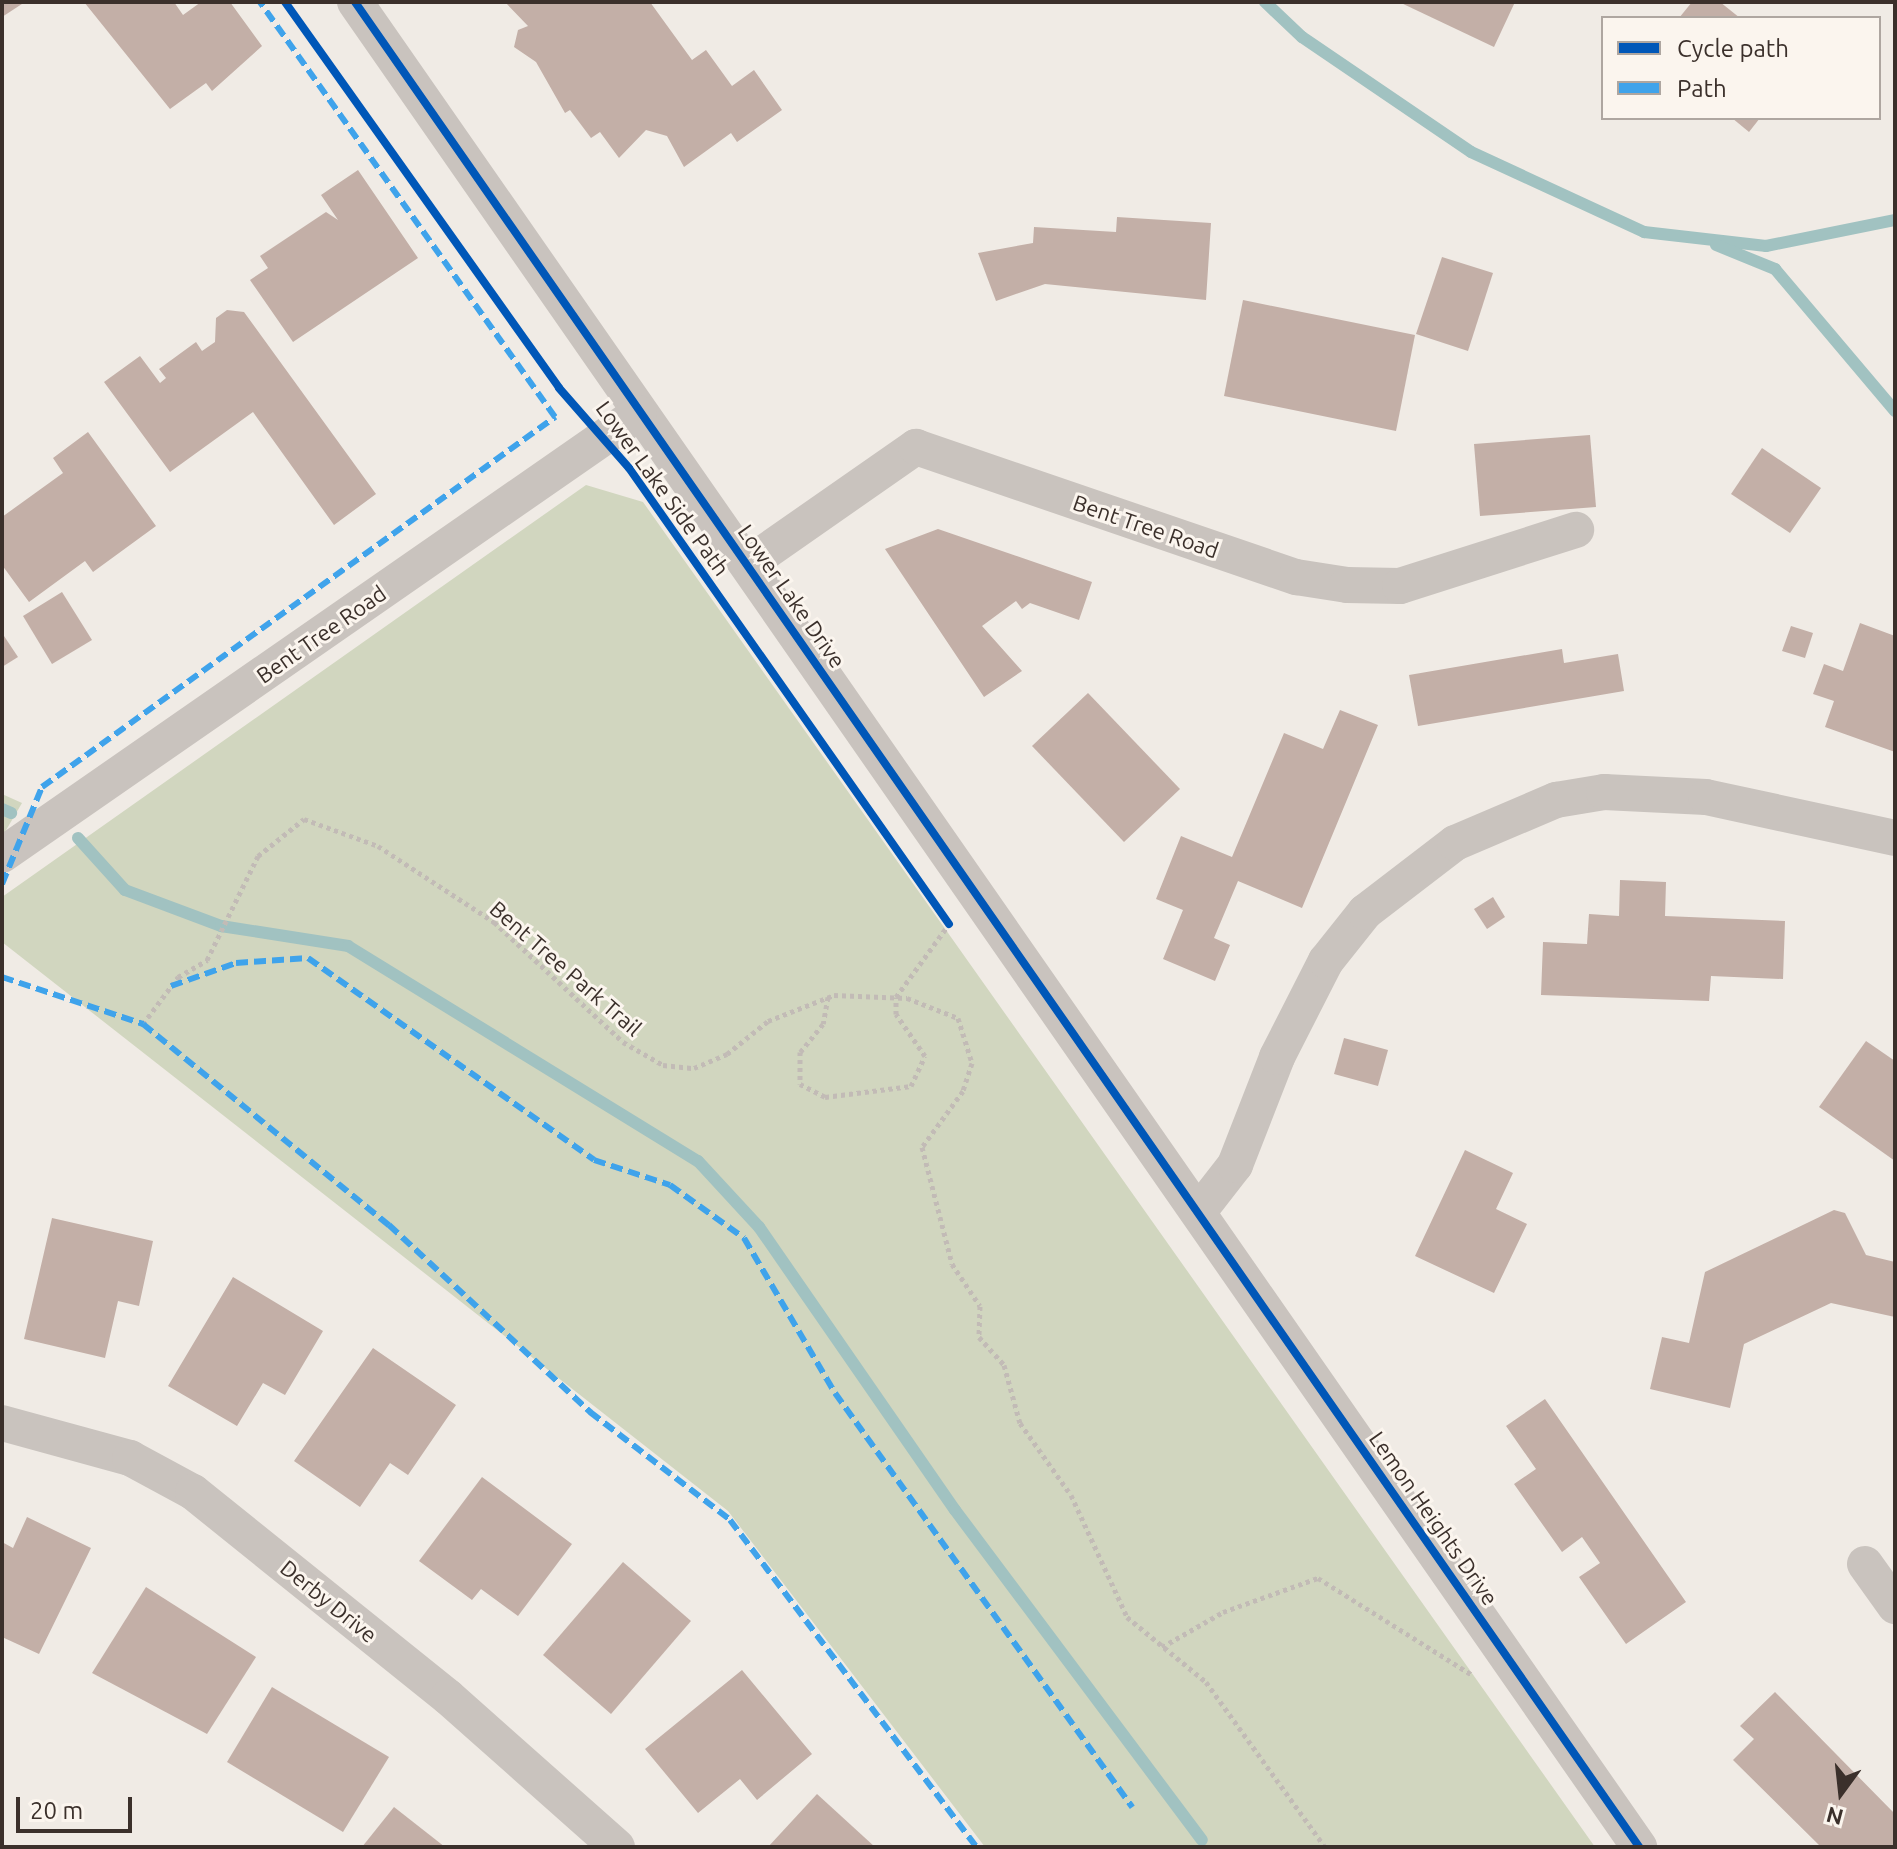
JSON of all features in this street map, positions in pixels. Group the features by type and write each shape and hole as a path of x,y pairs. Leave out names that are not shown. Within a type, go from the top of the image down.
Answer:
{"street":[{"name":"Lower Lake Drive","path":"355,2 639,413 1200,1210"},
{"name":"Bent Tree Road","path":"2,855 639,413"},
{"name":"Bent Tree Road","path":"748,564 916,447 1296,577 1347,585 1400,586 1576,530"},
{"path":"1200,1210 1235,1165 1277,1057 1326,961 1365,912 1455,843 1556,800 1604,792 1706,797 1895,838"},
{"name":"Lemon Heights Drive","path":"1200,1210 1639,1847"},
{"name":"Derby Drive","path":"2,1423 130,1458 193,1492 448,1697 617,1847"},
{"path":"1865,1564 1895,1606"}],"path":[{"path":"828,997 823,1024 797,1062 800,1084 825,1097 901,1090 920,1077 922,1045 896,1014 896,997 949,924 940,911"},
{"path":"1162,1647 1223,1612 1318,1578 1476,1677"}],"green space":[{"path":"586,485 643,502 1595,1847 985,1847 728,1511 2,942 2,897"},
{"path":"2,794 22,803 2,837"}],"building":[{"path":"2,2 25,2 2,17"},
{"path":"84,2 174,2 183,15 201,2 230,2 262,46 212,91 206,83 170,109"},
{"path":"505,2 650,2 692,60 706,50 732,86 754,70 782,110 737,142 731,133 684,167 667,136 646,130 619,158 600,132 591,138 570,110 565,113 536,62 514,47 518,30 528,26"},
{"path":"1399,2 1515,2 1494,47"},
{"path":"1692,2 1720,2 1738,16 1681,16"},
{"path":"1734,120 1758,120 1749,132"},
{"path":"358,170 418,258 293,342 250,280 268,268 260,256 326,212 338,220 321,195"},
{"path":"1117,217 1211,223 1206,300 1045,284 996,301 978,253 1033,243 1034,227 1116,232"},
{"path":"1442,257 1493,273 1468,351 1416,334"},
{"path":"1243,300 1415,335 1396,431 1224,396"},
{"path":"227,310 244,312 376,494 334,525 253,412 170,472 104,382 140,356 160,383 166,378 159,369 196,342 202,351 215,342 216,318"},
{"path":"88,432 156,526 93,572 85,561 29,602 2,565 2,517 63,473 53,458"},
{"path":"1590,435 1596,507 1480,516 1474,444"},
{"path":"1762,448 1821,488 1790,533 1731,494"},
{"path":"938,529 1092,582 1079,620 1030,603 1022,609 1016,601 982,626 1022,671 984,697 885,549"},
{"path":"62,592 92,640 52,664 23,616"},
{"path":"1860,623 1895,636 1895,752 1825,727 1834,701 1813,694 1824,664 1843,671"},
{"path":"1791,626 1813,633 1805,658 1782,651"},
{"path":"2,633 18,657 2,667"},
{"path":"1562,649 1564,663 1618,654 1624,691 1418,726 1409,675"},
{"path":"1088,693 1180,789 1124,842 1032,746"},
{"path":"1340,710 1378,725 1302,908 1238,881 1214,938 1230,945 1215,981 1163,959 1183,910 1156,899 1181,836 1232,857 1284,733 1323,749"},
{"path":"1620,880 1666,882 1665,916 1785,921 1783,979 1711,976 1709,1001 1541,995 1543,942 1587,944 1589,914 1619,916"},
{"path":"1493,897 1505,917 1487,929 1474,909"},
{"path":"1344,1038 1388,1050 1378,1086 1334,1074"},
{"path":"1866,1041 1895,1061 1895,1161 1819,1107"},
{"path":"1465,1150 1513,1173 1496,1209 1527,1224 1494,1293 1415,1256"},
{"path":"1834,1210 1845,1213 1866,1255 1895,1262 1895,1317 1831,1303 1744,1344 1730,1408 1650,1389 1662,1337 1689,1343 1705,1272"},
{"path":"52,1218 153,1241 139,1306 118,1301 105,1358 24,1339"},
{"path":"233,1277 323,1331 285,1395 263,1383 237,1426 168,1386"},
{"path":"373,1348 456,1405 408,1475 390,1463 360,1507 294,1461"},
{"path":"1545,1399 1686,1602 1626,1644 1579,1577 1600,1563 1582,1537 1562,1552 1514,1484 1536,1469 1506,1426"},
{"path":"482,1477 572,1544 518,1616 481,1589 472,1600 419,1561"},
{"path":"27,1517 91,1548 39,1654 2,1637 2,1542 13,1548"},
{"path":"623,1562 691,1621 611,1714 543,1655"},
{"path":"146,1587 256,1657 207,1734 92,1673"},
{"path":"742,1670 812,1754 757,1800 740,1779 698,1813 645,1749"},
{"path":"272,1687 389,1757 343,1832 227,1762"},
{"path":"1775,1692 1895,1814 1895,1847 1821,1847 1733,1760 1754,1739 1740,1726"},
{"path":"817,1794 875,1847 768,1847"},
{"path":"394,1807 445,1847 362,1847"}],"waterway":[{"path":"1265,2 1302,37 1471,152 1644,232 1766,246 1895,220"},
{"path":"1716,245 1775,269 1895,411"},
{"path":"2,809 11,813"},
{"path":"78,838 125,890 221,926 348,946 698,1161 759,1227 955,1510 1202,1840"}],"marked path":[{"path":"2,884 42,787 555,417 260,2"},
{"path":"171,986 236,963 308,958 594,1160 670,1185 744,1238 835,1393 1132,1807"},
{"path":"2,977 143,1024 389,1225 590,1412 730,1520 976,1847"}],"cycle path":[{"name":"Lower Lake Side Path","path":"285,2 559,388 629,468 949,924"},
{"name":"Lower Lake Side Path","path":"355,2 1639,1847"}]}
